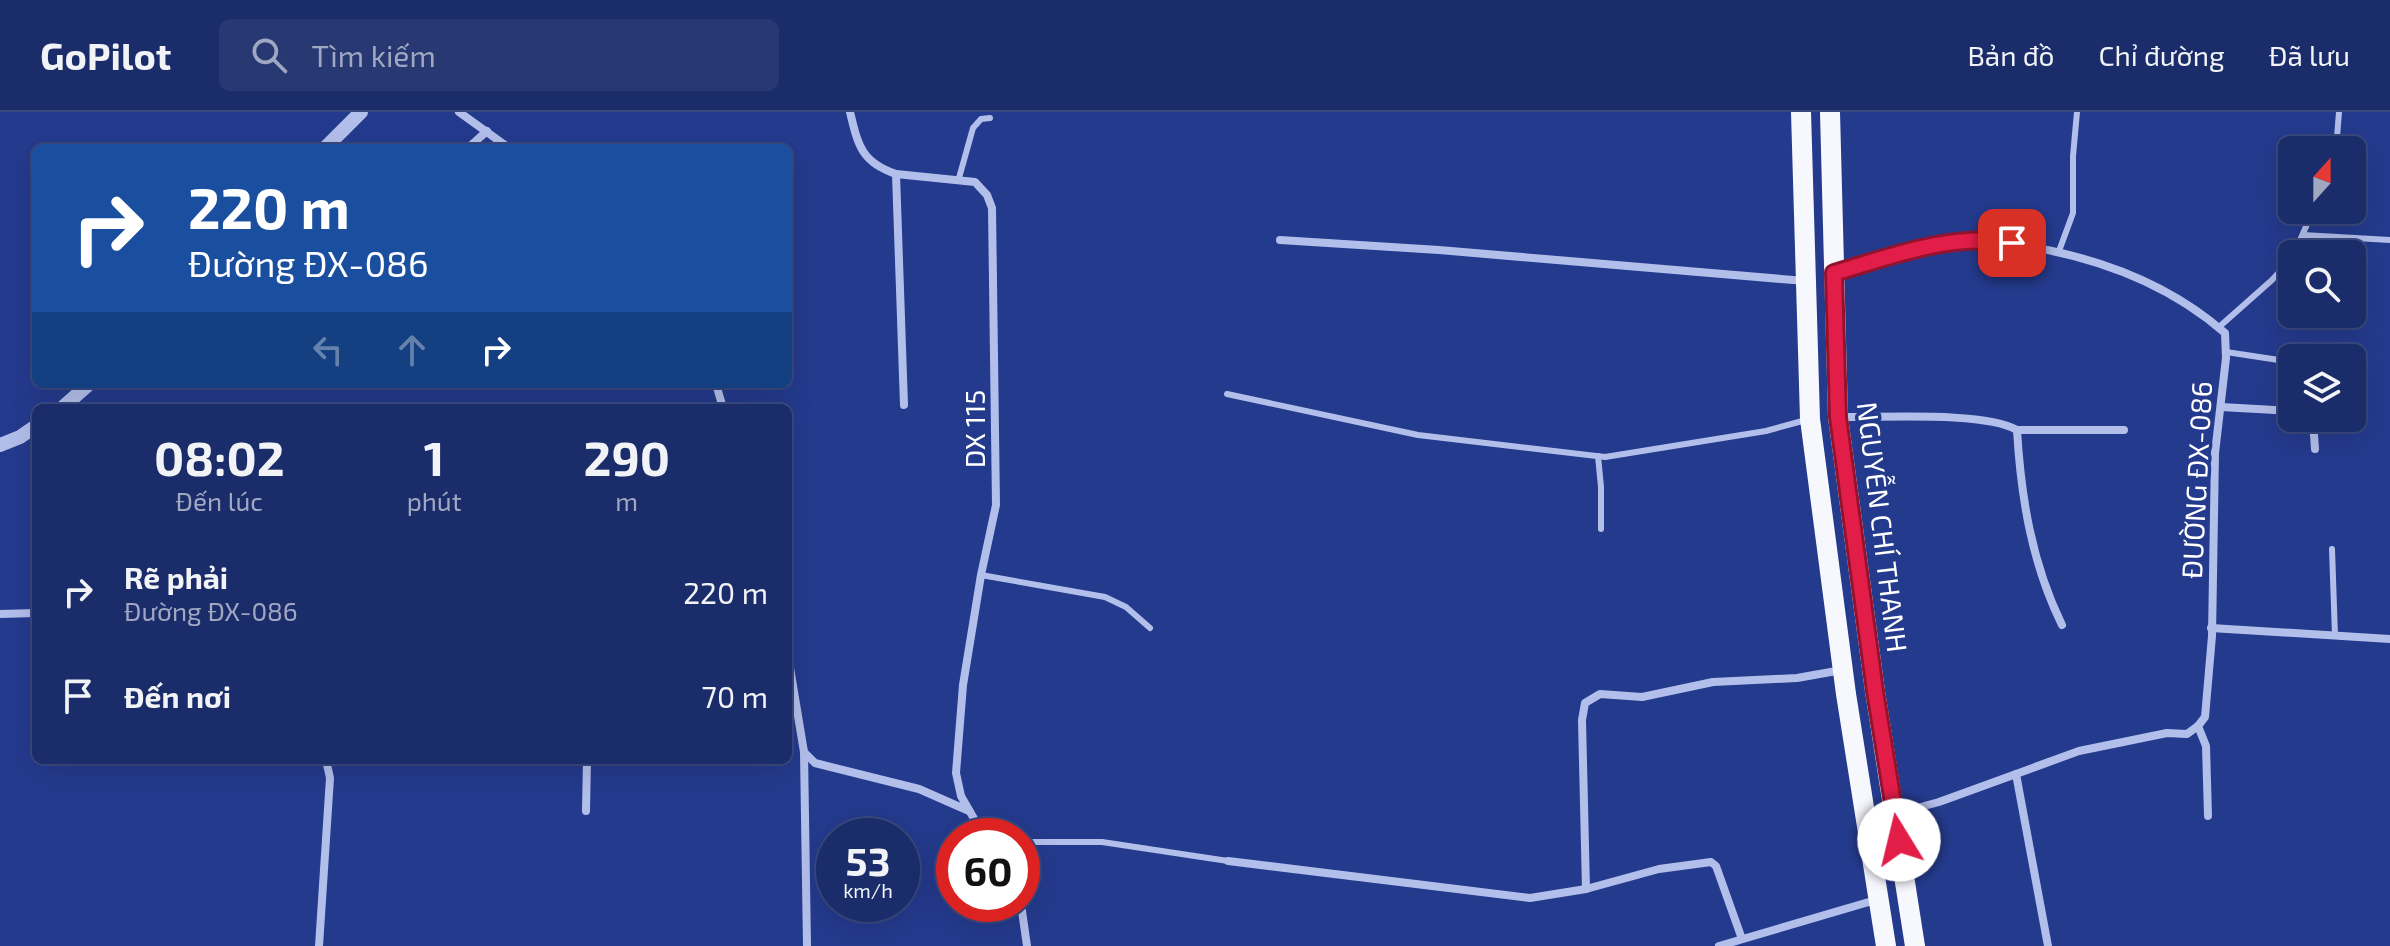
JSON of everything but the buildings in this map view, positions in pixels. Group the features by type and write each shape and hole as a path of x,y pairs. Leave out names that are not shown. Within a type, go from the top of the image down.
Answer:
{"main road":[{"name":"NGUYỄN CHÍ THANH","path":"1801,112 1810,419 1843,670 1886,946"},
{"name":"NGUYỄN CHÍ THANH","path":"1830,112 1838,417 1875,691 1915,946"},
{"path":"1810,419 1838,417"}],"street":[{"path":"329,144 361,112"},
{"path":"459,112 504,144"},
{"path":"850,112 857,143 864,155 883,170 896,174 959,178"},
{"path":"472,144 487,131"},
{"path":"896,174 904,405"},
{"name":"DX 115","path":"959,178 975,182 987,195 992,208 996,505 963,685 956,773 961,796 973,818"},
{"path":"1834,273 1936,244 1988,239 2059,251 2104,264 2141,279 2206,316 2219,327"},
{"path":"1280,240 1806,281"},
{"name":"ĐƯỜNG ĐX-086","path":"2198,726 2205,717 2211,628 2215,453 2226,352 2225,333 2219,327"},
{"path":"66,404 84,388"},
{"path":"2221,407 2278,410"},
{"path":"1838,417 1975,419 2004,422 2017,430 2124,430"},
{"path":"0,445 32,429"},
{"path":"2017,430 2026,519 2046,593 2062,625"},
{"path":"2314,432 2315,449"},
{"path":"0,614 32,613"},
{"path":"2211,628 2390,639"},
{"path":"1586,889 1582,720 1585,703 1600,694 1642,697 1713,682 1797,678 1843,670"},
{"path":"792,680 804,752 807,946"},
{"path":"1894,814 1939,802 2098,746 2167,733 2187,734 2198,726 2206,746 2208,816"},
{"path":"804,752 815,763 919,789 969,811"},
{"path":"319,946 330,778 327,764"},
{"path":"586,811 587,764"},
{"path":"2016,774 2048,946"},
{"path":"1228,861 1513,897 1544,897 1659,869 1711,862 1716,866 1742,939"},
{"path":"1719,946 1880,898"},
{"path":"1024,922 1027,946"}],"lane":[{"path":"2059,251 2073,213 2077,112"},
{"path":"2337,136 2339,112"},
{"path":"959,178 973,128 981,119 990,118"},
{"path":"2301,240 2307,224"},
{"path":"2303,235 2390,240"},
{"path":"2219,327 2278,273"},
{"path":"2226,352 2278,360"},
{"path":"1227,394 1418,435 1598,456 1710,441 1810,419"},
{"path":"1598,456 1601,529"},
{"path":"2332,549 2335,636"},
{"path":"981,575 1105,597 1126,607 1150,628"},
{"path":"1040,842 1102,842 1228,861"}],"route":[{"path":"1899,840 1875,691 1838,417 1834,273 1936,244 1988,239 2012,243"}]}
